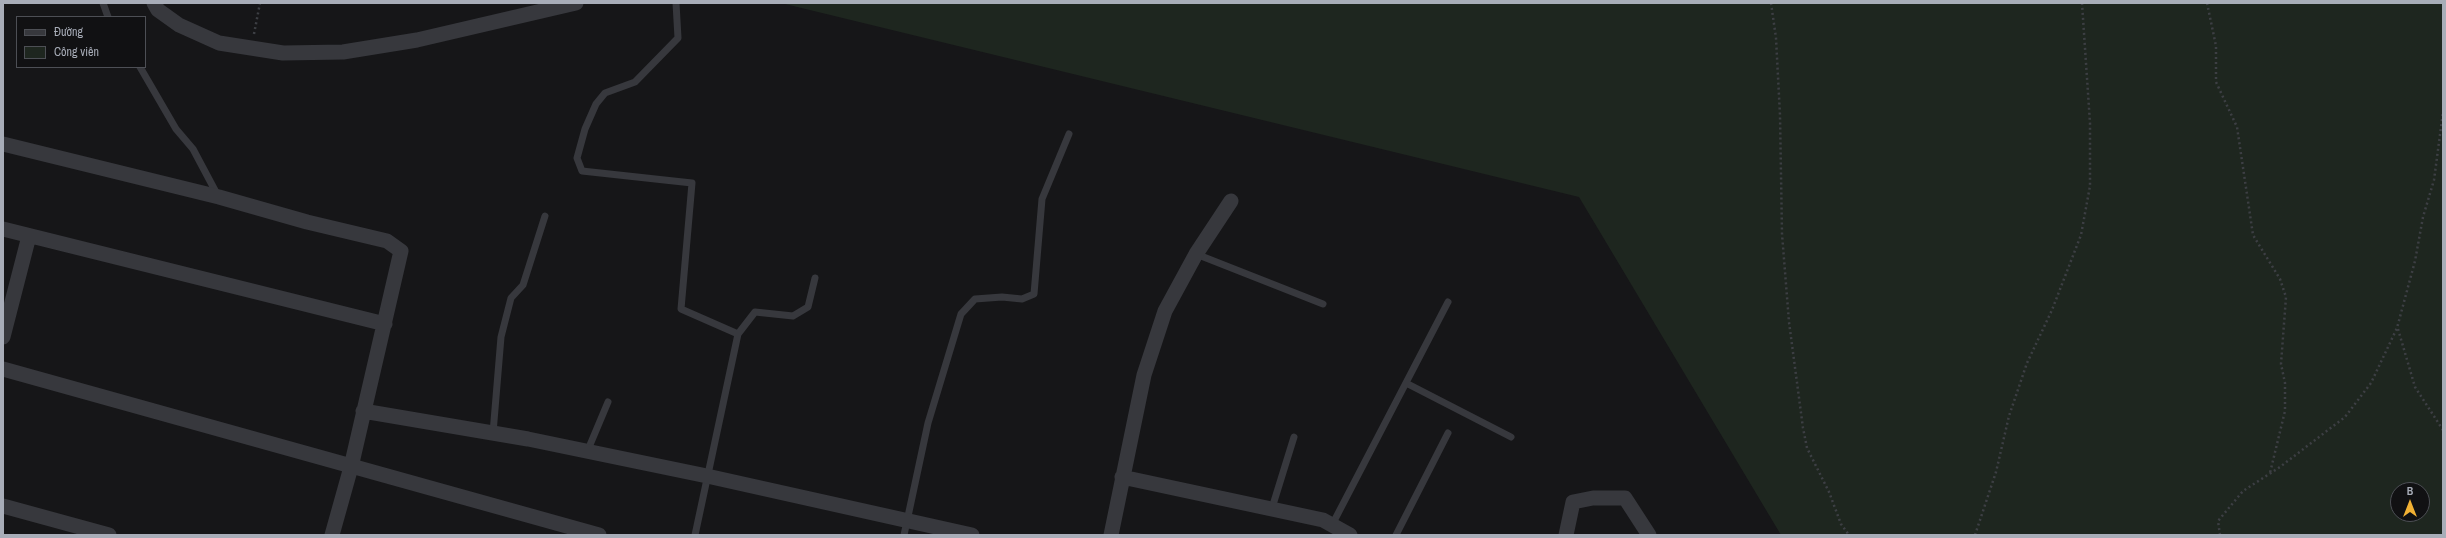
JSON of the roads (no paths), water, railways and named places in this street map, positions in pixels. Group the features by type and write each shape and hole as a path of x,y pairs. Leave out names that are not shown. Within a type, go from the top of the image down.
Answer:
{"street":[{"path":"154,3 158,10 179,25 219,43 283,54 343,52 417,40 576,3"},
{"path":"3,144 219,197 307,222 387,240 401,251 350,467 332,535"},
{"path":"1111,535 1144,375 1165,311 1196,254 1231,202"},
{"path":"3,228 29,236 384,324"},
{"path":"3,337 29,236"},
{"path":"3,369 350,467 599,535"},
{"path":"363,411 493,434 707,476 972,535"},
{"path":"1122,477 1323,520 1350,535"},
{"path":"1566,535 1573,502 1593,498 1625,498 1649,535"},
{"path":"3,506 109,535"}],"lane":[{"path":"102,3 108,16"},
{"path":"676,3 678,38 635,82 605,93 600,99 585,129 577,158 582,171 692,183 681,309 738,334"},
{"path":"141,68 176,129 194,149 219,197"},
{"path":"904,535 928,423 961,314 975,299 1002,297 1022,299 1034,294 1042,199 1069,134"},
{"path":"493,434 501,337 510,298 523,285 545,216"},
{"path":"1196,254 1323,304"},
{"path":"695,535 738,334 755,312 793,316 808,307 815,278"},
{"path":"1332,525 1448,302"},
{"path":"1406,383 1511,437"},
{"path":"588,452 608,402"},
{"path":"1396,535 1448,434"},
{"path":"1272,508 1294,437"}]}
